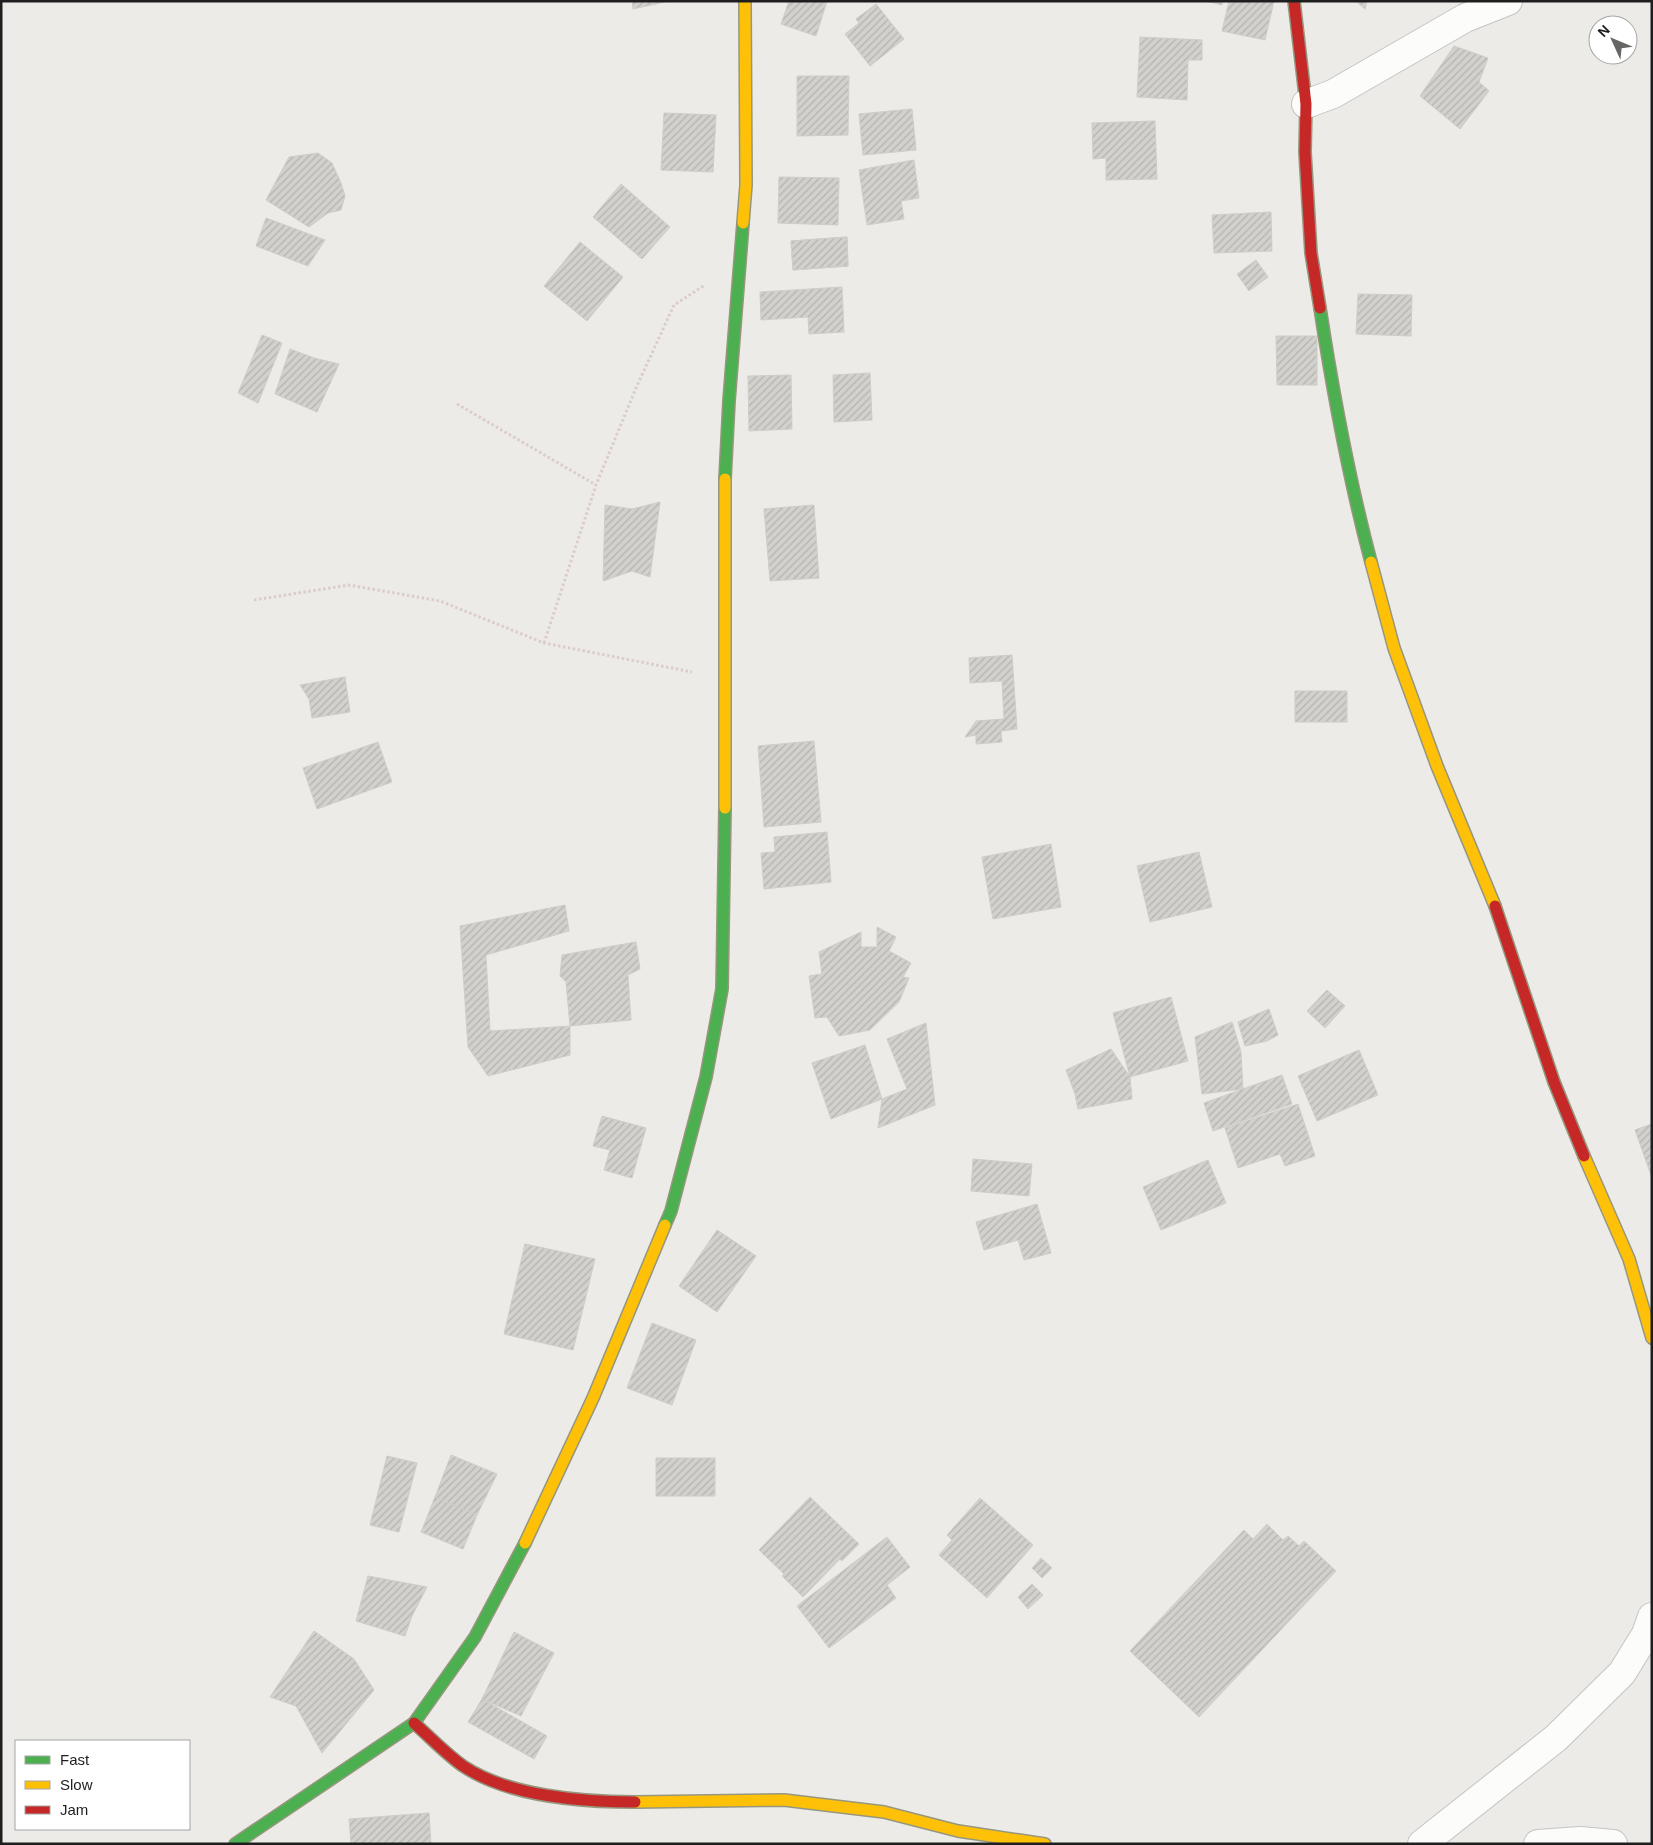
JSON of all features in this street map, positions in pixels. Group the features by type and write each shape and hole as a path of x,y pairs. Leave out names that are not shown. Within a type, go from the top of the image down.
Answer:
{"street":[{"path":"235,1844 414,1724 475,1637 530,1533 593,1398 671,1211 706,1077 722,989 725,874 724,506 746,185 745,1"},
{"path":"1294,1 1306,104 1305,152 1311,253 1331,379 1362,523 1394,648 1437,766 1491,895 1554,1082 1629,1259 1652,1338"},
{"path":"1306,104 1333,94 1465,18 1508,1"},
{"path":"1422,1844 1556,1738 1622,1673 1646,1634 1652,1617"},
{"path":"414,1724 463,1766 492,1782 532,1793 606,1802 784,1800 884,1812 958,1831 1045,1844"},
{"path":"1538,1844 1580,1841 1613,1844"}],"path":[{"path":"544,643 596,484 674,304 740,263"},
{"path":"457,404 596,484"},
{"path":"254,600 350,586 440,601 544,643 724,679"}],"building":[{"path":"632,1 669,1 633,9"},
{"path":"789,1 827,1 816,36 781,24"},
{"path":"1206,1 1223,1 1222,5"},
{"path":"1229,1 1274,1 1265,40 1222,31"},
{"path":"1356,1 1367,1 1365,9"},
{"path":"876,4 904,39 870,66 845,34 859,23 856,19"},
{"path":"1140,37 1202,40 1202,60 1188,60 1187,100 1137,97"},
{"path":"1454,46 1488,58 1479,82 1489,91 1460,129 1420,96"},
{"path":"797,76 849,76 848,135 797,136"},
{"path":"912,109 916,150 863,155 859,114"},
{"path":"664,113 716,115 713,172 661,170"},
{"path":"1155,121 1157,179 1106,180 1106,158 1093,159 1092,123"},
{"path":"318,153 332,163 345,196 341,210 328,213 309,227 266,200 289,157"},
{"path":"914,160 919,198 901,201 904,219 867,225 859,170"},
{"path":"779,177 839,178 838,225 778,223"},
{"path":"621,184 670,227 642,259 593,217"},
{"path":"1271,212 1272,251 1214,253 1212,215"},
{"path":"266,218 325,240 308,266 256,246"},
{"path":"847,237 848,266 793,270 791,241"},
{"path":"847,237 848,266 793,270 791,241"},
{"path":"580,242 623,277 587,321 544,286"},
{"path":"1256,260 1268,277 1249,291 1237,274"},
{"path":"842,287 844,332 809,334 808,317 761,320 760,292"},
{"path":"1358,294 1412,295 1411,336 1356,334"},
{"path":"262,335 282,343 258,403 238,393"},
{"path":"1276,336 1317,336 1317,385 1277,385"},
{"path":"290,349 314,358 339,364 317,412 275,394"},
{"path":"870,373 872,420 834,422 833,375"},
{"path":"791,375 792,429 749,431 748,376"},
{"path":"660,502 650,577 632,571 603,581 605,505 632,509"},
{"path":"814,505 819,578 770,581 764,509"},
{"path":"1012,655 1017,729 1001,731 1002,742 976,744 976,735 965,737 976,721 1004,719 1002,681 970,683 969,658"},
{"path":"345,677 350,712 312,718 309,699 300,685"},
{"path":"1295,691 1347,691 1347,722 1295,722"},
{"path":"814,741 821,822 764,827 758,746"},
{"path":"378,742 392,782 317,809 303,768"},
{"path":"827,832 831,882 764,889 761,853 775,852 774,837"},
{"path":"1051,844 1061,907 993,919 982,857"},
{"path":"1199,852 1212,907 1150,922 1137,866"},
{"path":"565,905 569,931 486,955 490,1031 570,1026 570,1055 488,1076 468,1047 460,926"},
{"path":"877,927 896,937 889,951 911,963 903,977 909,978 899,1002 870,1030 839,1036 827,1017 815,1018 809,976 822,974 819,952 861,932 861,947 877,947"},
{"path":"636,942 640,969 628,975 631,1020 570,1026 566,982 560,976 562,955"},
{"path":"1327,990 1345,1006 1325,1028 1307,1011"},
{"path":"1171,997 1188,1061 1130,1077 1113,1013"},
{"path":"1269,1009 1278,1035 1267,1041 1245,1046 1238,1022"},
{"path":"1232,1022 1241,1052 1243,1089 1202,1094 1195,1037"},
{"path":"926,1023 935,1105 878,1128 882,1099 907,1089 887,1039"},
{"path":"865,1045 882,1099 831,1119 812,1063"},
{"path":"1111,1049 1130,1077 1132,1099 1078,1109 1075,1094 1066,1070"},
{"path":"1359,1050 1378,1095 1317,1121 1298,1076"},
{"path":"1282,1075 1292,1104 1213,1131 1204,1103"},
{"path":"1298,1104 1315,1156 1285,1166 1280,1154 1238,1168 1225,1128"},
{"path":"602,1116 646,1128 632,1178 604,1170 610,1150 593,1146"},
{"path":"1652,1124 1652,1178 1635,1130"},
{"path":"973,1159 1032,1164 1029,1196 971,1191"},
{"path":"1208,1160 1226,1203 1161,1230 1143,1187"},
{"path":"1037,1204 1051,1253 1024,1260 1018,1240 984,1250 976,1222"},
{"path":"717,1230 756,1256 717,1312 679,1286"},
{"path":"525,1244 595,1259 573,1350 504,1334"},
{"path":"652,1323 696,1340 672,1405 627,1388"},
{"path":"451,1455 497,1474 477,1515 435,1497"},
{"path":"387,1456 417,1463 399,1532 370,1525"},
{"path":"656,1458 715,1458 715,1496 656,1496"},
{"path":"435,1497 477,1515 463,1549 421,1532"},
{"path":"810,1497 859,1544 842,1561 840,1559 803,1597 782,1576 784,1574 759,1550"},
{"path":"980,1498 1033,1545 987,1598 939,1555 952,1540 947,1535"},
{"path":"1267,1524 1283,1540 1288,1536 1299,1546 1304,1541 1336,1571 1199,1717 1130,1651 1244,1530 1253,1539"},
{"path":"887,1537 910,1567 887,1585 896,1598 829,1648 797,1606"},
{"path":"1041,1558 1052,1568 1042,1578 1032,1568"},
{"path":"368,1576 427,1587 412,1616 405,1636 356,1621"},
{"path":"1032,1584 1043,1595 1028,1609 1018,1597"},
{"path":"314,1631 354,1659 374,1690 322,1753 296,1706 270,1697"},
{"path":"514,1632 554,1653 521,1716 482,1699"},
{"path":"482,1699 547,1736 534,1759 468,1722"},
{"path":"429,1813 431,1844 351,1844 349,1819"}],"traffic: fast":[{"path":"725,479 743,223"},
{"path":"1320,308 1342,436 1371,562"},
{"path":"665,1225 671,1211 706,1077 722,989 725,808"},
{"path":"235,1844 414,1723 475,1637 525,1543"}],"traffic: slow":[{"path":"743,223 746,185 745,1"},
{"path":"725,479 725,808"},
{"path":"1371,562 1394,648 1437,766 1495,906"},
{"path":"1584,1156 1629,1259 1652,1338"},
{"path":"525,1543 593,1398 665,1225"},
{"path":"635,1802 784,1800 884,1812 958,1831 1045,1844"}],"traffic: jam":[{"path":"1294,1 1306,104 1305,152 1311,253 1320,308"},
{"path":"1495,906 1554,1082 1584,1156"},
{"path":"414,1723 463,1766 501,1784 523,1791 569,1799 635,1802"}]}
